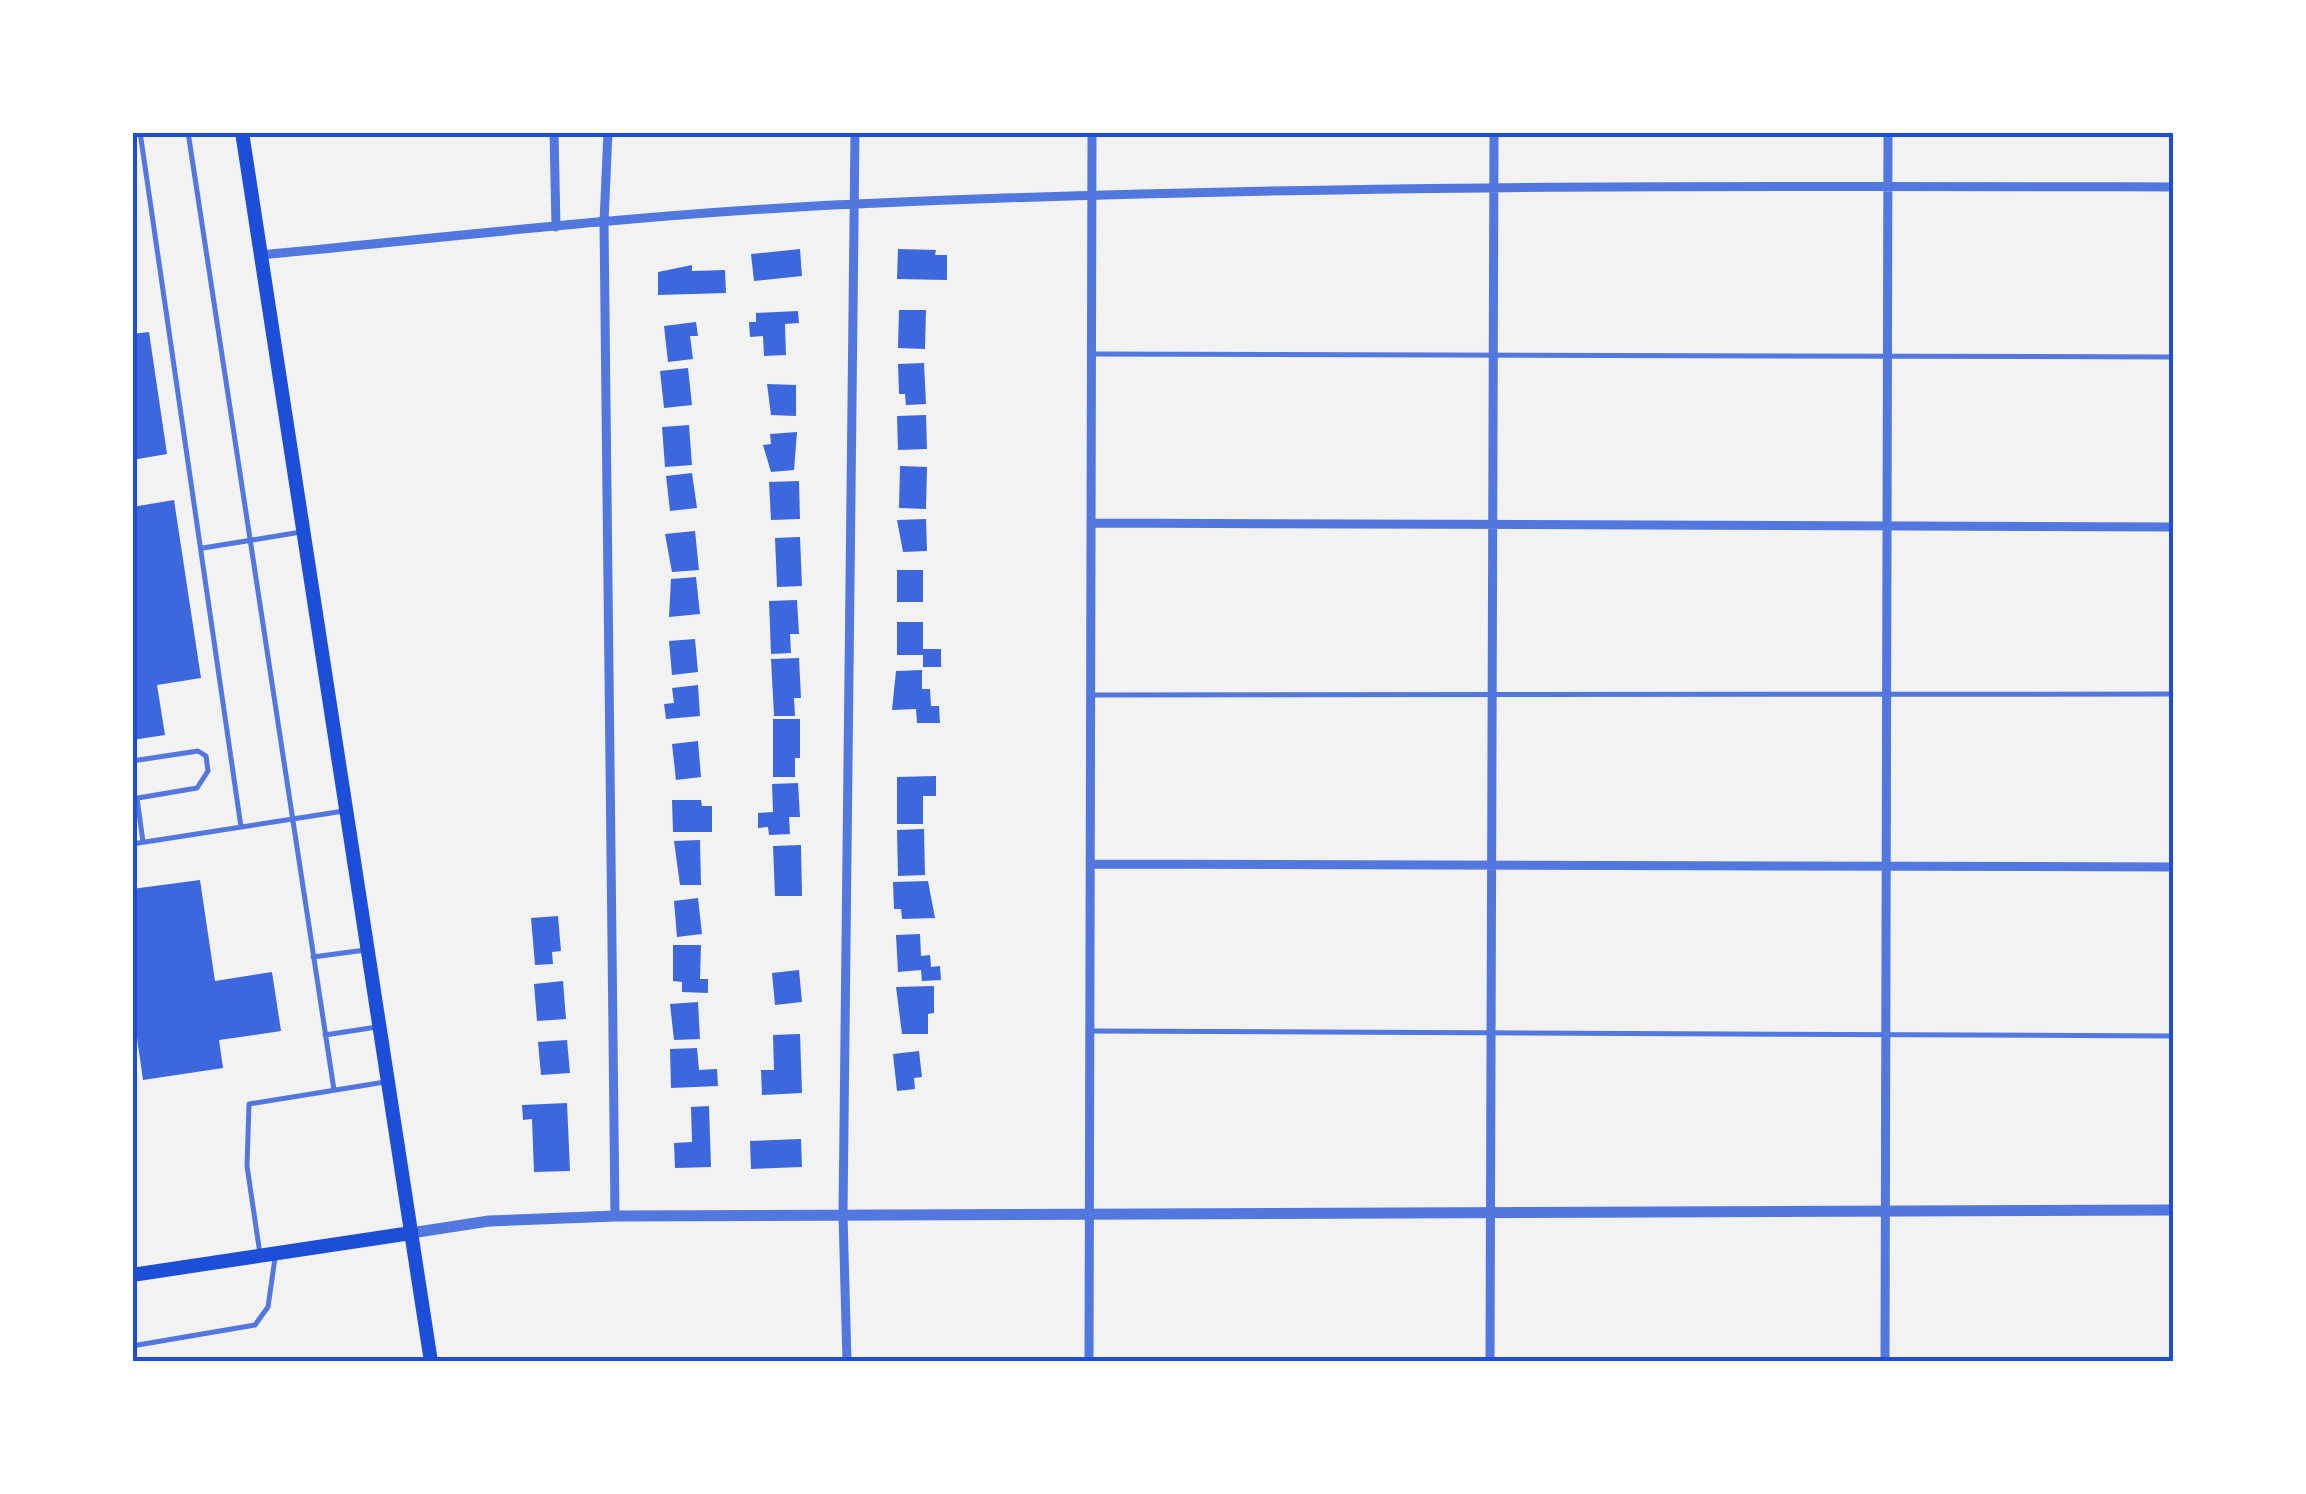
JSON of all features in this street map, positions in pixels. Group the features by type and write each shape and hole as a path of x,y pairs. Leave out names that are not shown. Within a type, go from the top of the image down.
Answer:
{"main road":[{"path":"242,132 431,1362"},
{"path":"133,1271 412,1232"}],"street":[{"path":"554,132 556,226"},
{"path":"608,132 604,222 615,1216"},
{"path":"846,1362 843,1215 855,132"},
{"path":"1089,1362 1092,132"},
{"path":"1490,1362 1494,132"},
{"path":"1884,1362 1888,132"},
{"path":"261,255 604,222 855,204 1091,194 1494,185 2174,187"},
{"path":"1092,523 2174,527"},
{"path":"1090,864 2174,867"},
{"path":"412,1232 489,1222 615,1216 2174,1210"}],"lane":[{"path":"140,132 240,827"},
{"path":"188,132 334,1090"},
{"path":"1093,354 2174,357"},
{"path":"202,548 304,531"},
{"path":"1091,696 2174,694"},
{"path":"132,761 198,751 206,756 208,771 197,788 135,798 143,842"},
{"path":"132,844 347,810"},
{"path":"314,958 368,949"},
{"path":"325,1035 380,1027"},
{"path":"1090,1031 2174,1036"},
{"path":"132,1346 256,1325 268,1307 268,1254 247,1166 249,1104 388,1082"}],"building":[{"path":"800,249 802,276 754,281 751,254"},
{"path":"898,249 936,250 935,255 947,255 947,280 897,279"},
{"path":"692,265 692,271 725,270 726,293 658,295 658,272"},
{"path":"899,310 926,310 925,349 898,348"},
{"path":"798,311 799,323 785,324 786,355 764,356 763,336 750,337 749,322 756,322 756,313"},
{"path":"696,322 698,336 690,336 693,359 668,362 664,326"},
{"path":"149,332 167,454 132,460 132,334"},
{"path":"924,363 926,404 906,405 905,394 899,394 898,364"},
{"path":"688,368 692,405 664,408 660,371"},
{"path":"767,384 796,385 796,416 771,415"},
{"path":"926,415 927,449 898,450 897,416"},
{"path":"689,425 692,465 665,467 662,427"},
{"path":"797,432 794,470 771,472 763,445 771,444 770,434"},
{"path":"900,466 927,467 926,509 899,508"},
{"path":"692,473 697,508 670,511 666,476"},
{"path":"799,481 800,519 771,520 769,482"},
{"path":"174,500 201,678 157,685 165,735 132,740 132,507"},
{"path":"926,519 927,551 903,552 897,520"},
{"path":"695,531 699,570 672,572 665,534"},
{"path":"800,537 802,586 777,587 775,538"},
{"path":"897,570 923,570 923,602 897,602"},
{"path":"696,577 700,614 669,617 671,579"},
{"path":"797,600 799,634 790,634 791,653 771,654 769,601"},
{"path":"897,622 923,622 923,649 941,649 941,667 923,667 923,655 897,655"},
{"path":"695,639 698,672 672,675 669,641"},
{"path":"799,658 801,698 794,698 795,716 774,716 771,659"},
{"path":"922,670 922,689 930,689 931,706 939,706 940,723 917,723 916,709 892,710 896,671"},
{"path":"698,685 700,716 666,719 664,704 674,703 672,688"},
{"path":"773,719 800,719 800,758 795,758 795,777 773,777"},
{"path":"698,741 701,777 676,780 672,744"},
{"path":"936,776 936,796 923,796 923,824 897,824 897,777"},
{"path":"798,783 800,817 789,817 790,834 769,835 768,827 758,828 758,813 773,812 772,784"},
{"path":"672,800 701,800 702,806 712,806 712,832 673,832"},
{"path":"924,829 925,875 898,876 897,830"},
{"path":"700,840 701,885 680,885 674,841"},
{"path":"801,845 802,896 775,896 773,846"},
{"path":"200,880 215,981 272,972 281,1031 219,1040 223,1068 143,1080 137,1038 132,1038 132,889"},
{"path":"928,881 935,918 902,919 901,909 894,909 893,882"},
{"path":"698,898 702,934 677,937 674,901"},
{"path":"558,916 561,951 552,952 553,964 535,965 531,918"},
{"path":"920,934 921,956 930,955 931,967 940,966 941,980 922,981 921,970 898,972 896,935"},
{"path":"673,945 701,945 700,979 708,979 708,993 682,992 682,982 673,981"},
{"path":"799,970 802,1002 775,1005 772,973"},
{"path":"563,981 566,1019 537,1021 534,984"},
{"path":"934,986 934,1013 928,1014 928,1034 902,1034 896,987"},
{"path":"698,1002 700,1039 674,1040 670,1004"},
{"path":"800,1034 802,1093 762,1095 761,1070 774,1070 773,1035"},
{"path":"567,1040 570,1073 541,1075 538,1042"},
{"path":"697,1048 699,1070 717,1069 718,1086 671,1088 670,1049"},
{"path":"919,1051 922,1077 914,1078 915,1089 897,1091 893,1054"},
{"path":"567,1103 570,1171 534,1172 532,1119 523,1120 522,1105"},
{"path":"709,1106 711,1167 675,1168 674,1143 692,1142 691,1107"},
{"path":"801,1139 802,1167 751,1169 750,1141"}]}
